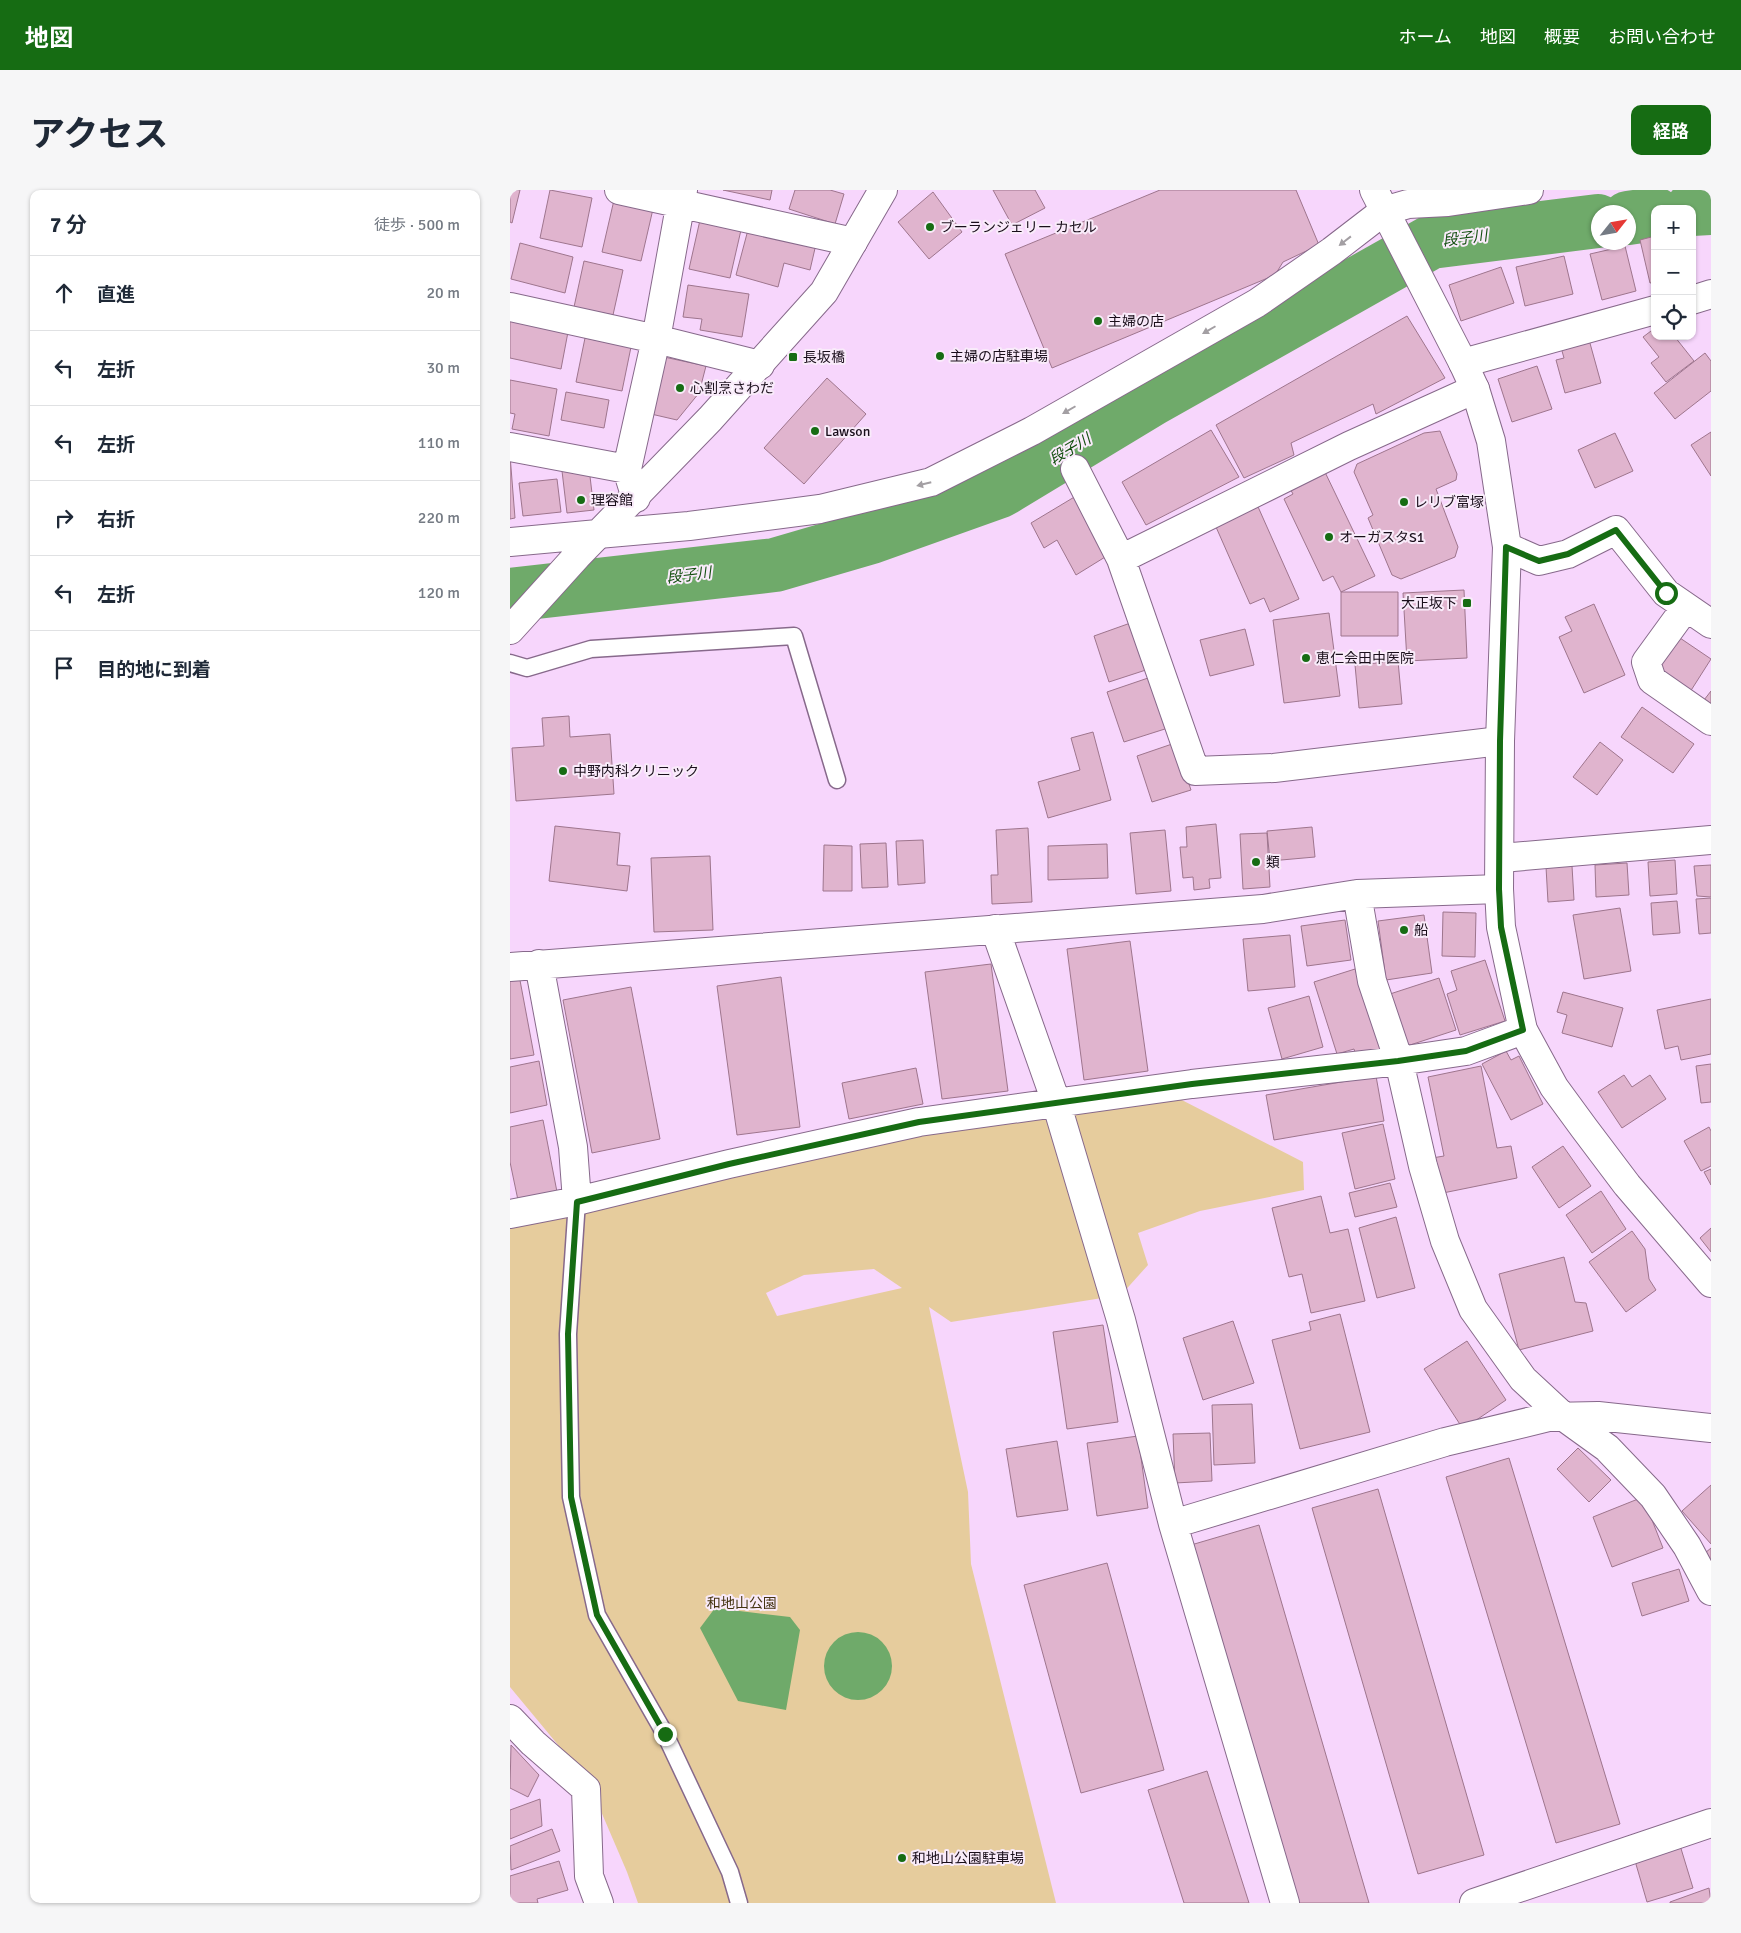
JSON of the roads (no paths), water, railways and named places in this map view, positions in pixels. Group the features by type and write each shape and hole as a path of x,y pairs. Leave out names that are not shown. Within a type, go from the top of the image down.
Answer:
{"street":[{"path":"619,190 682,196 853,242"},
{"path":"510,630 577,556 636,498 760,365 824,292 882,190"},
{"path":"510,542 689,526 820,509 931,482 1032,431 1257,302 1332,252 1383,209 1408,204 1448,202 1529,190"},
{"path":"636,498 627,469 656,339 682,196"},
{"path":"1383,209 1464,364 1475,389 1491,441 1506,547 1500,741 1501,858 1499,889 1501,927 1523,1030 1554,1087 1589,1135 1627,1185 1711,1283"},
{"path":"1696,299 1711,294"},
{"path":"510,307 656,339 760,365"},
{"path":"1464,364 1651,311"},
{"path":"1121,559 1349,446 1475,389"},
{"path":"510,448 627,469"},
{"path":"1075,470 1121,559 1196,771 1274,768 1500,741"},
{"path":"1506,547 1539,561 1568,554 1616,530 1666,593 1711,624"},
{"path":"1686,607 1646,662 1652,680 1711,721"},
{"path":"1501,858 1711,840"},
{"path":"510,967 1263,909 1357,894 1499,889"},
{"path":"1357,894 1372,981 1398,1061 1423,1166 1444,1241 1473,1309 1523,1379 1564,1416 1607,1448 1653,1496 1687,1546 1711,1590"},
{"path":"995,929 1056,1102 1121,1320 1173,1524 1285,1903"},
{"path":"539,964 573,1147 577,1202"},
{"path":"510,1214 577,1202 729,1164 919,1122 1056,1102 1398,1061 1466,1051 1523,1030"},
{"path":"1173,1524 1454,1439 1548,1417 1598,1416 1711,1428"},
{"path":"510,1719 532,1743 586,1790 589,1876 599,1903"},
{"path":"1474,1903 1711,1823"}],"lane":[{"path":"510,663 527,668 591,649 794,636 836,780"},
{"path":"577,1202 568,1334 571,1497 597,1615 665,1734 730,1872 739,1903"}],"waterway":[{"name":"段子川","path":"1696,209 1711,208"},
{"name":"段子川","path":"1636,217 1651,215"},
{"name":"段子川","path":"510,595 775,565 871,537 1000,491 1154,398 1431,242 1591,222"}],"place":[{"name":"ブーランジェリー カセル","path":"930,227"},
{"name":"主婦の店","path":"1098,321"},
{"name":"主婦の店駐車場","path":"940,356"},
{"name":"長坂橋","path":"793,357"},
{"name":"心割烹さわだ","path":"680,388"},
{"name":"Lawson","path":"815,431"},
{"name":"理容館","path":"581,500"},
{"name":"レリブ富塚","path":"1404,502"},
{"name":"オーガスタS1","path":"1329,537"},
{"name":"大正坂下","path":"1467,603"},
{"name":"恵仁会田中医院","path":"1306,658"},
{"name":"中野内科クリニック","path":"563,771"},
{"name":"類","path":"1256,862"},
{"name":"船","path":"1404,930"},
{"name":"和地山公園駐車場","path":"902,1858"}],"park label":[{"name":"和地山公園","path":"742,1603"}]}
